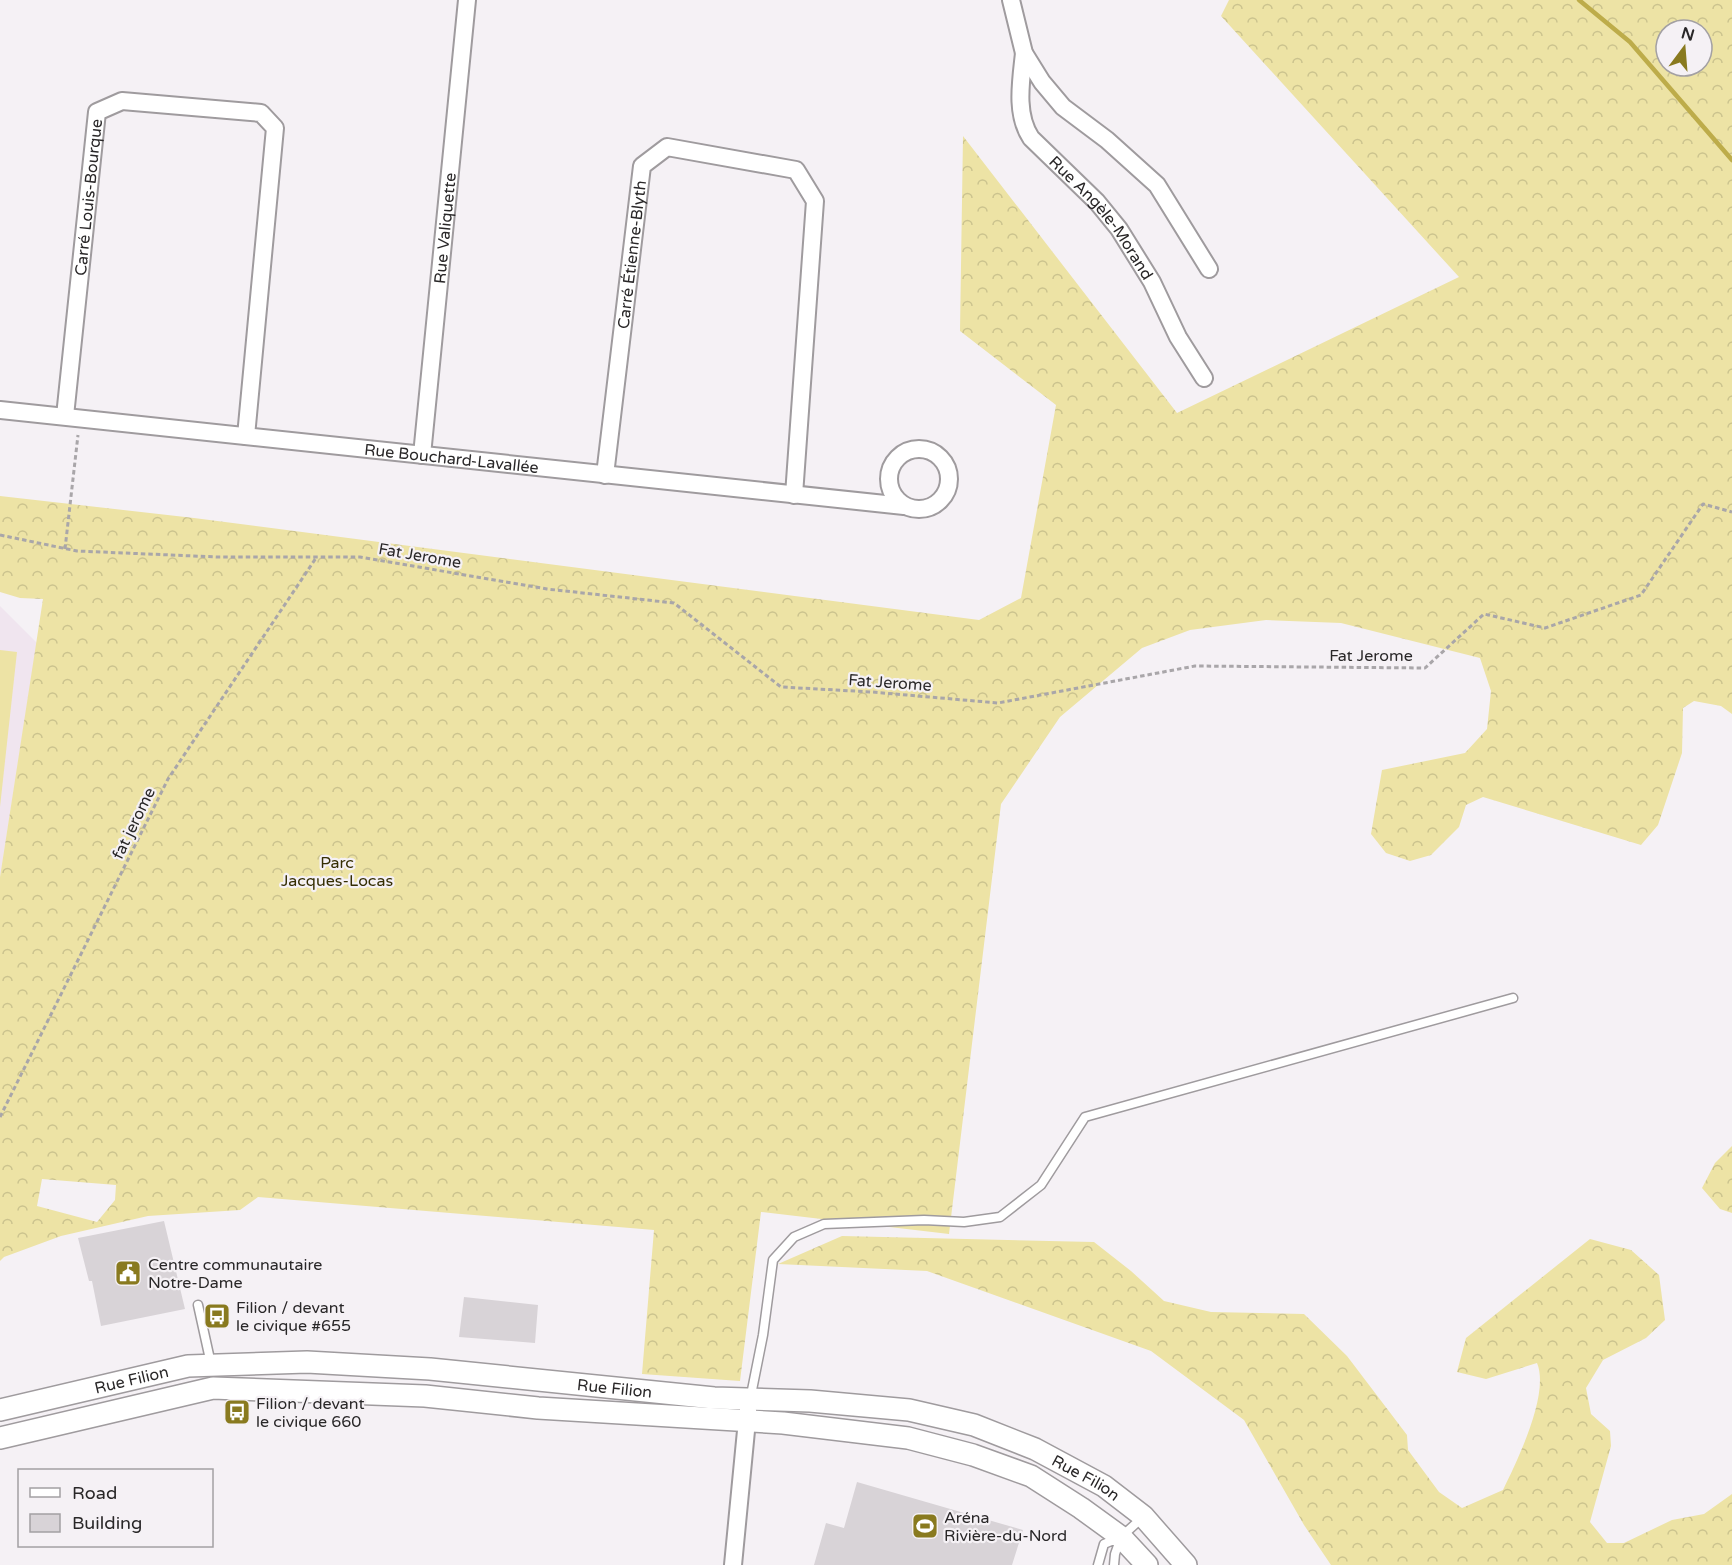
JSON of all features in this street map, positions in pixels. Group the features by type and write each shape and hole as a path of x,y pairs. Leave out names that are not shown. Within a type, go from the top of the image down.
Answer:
{"street":[{"name":"Rue Valiquette","path":"422,455 467,0"},
{"name":"Rue Angèle-Morand","path":"1011,0 1024,53 1042,82 1063,107 1107,140 1157,185 1209,269"},
{"name":"Rue Angèle-Morand","path":"1024,53 1021,83 1021,114 1024,127 1032,138 1097,202 1119,229 1152,282 1178,337 1204,378"},
{"name":"Carré Louis-Bourque","path":"72,417 97,112 122,100 261,113 275,128 246,436"},
{"name":"Carré Étienne-Blyth","path":"605,475 642,166 667,147 796,170 815,201 794,495"},
{"name":"Rue Bouchard-Lavallée","path":"0,410 904,506"},
{"name":"Rue Filion","path":"0,1410 188,1366 307,1362 430,1369 750,1400 810,1401 909,1410 974,1425 1035,1449 1104,1486 1143,1516 1186,1565"},
{"path":"211,1364 213,1388"},
{"name":"Rue Filion","path":"0,1438 213,1388 425,1396 537,1408 783,1424 908,1438 973,1455 1031,1476 1082,1508 1121,1537 1147,1565"},
{"path":"734,1565 746,1422 750,1400"}],"lane":[{"path":"750,1400 763,1335 773,1260 794,1238 824,1224 924,1220 964,1222 1000,1217 1041,1185 1085,1117 1513,998"},
{"path":"198,1305 211,1364"},
{"path":"1098,1565 1104,1544 1121,1537 1143,1516"},
{"path":"1114,1565 1121,1537"}],"path":[{"path":"65,549 72,417"},
{"name":"Fat Jerome","path":"0,535 77,551 219,557 360,557 547,589 674,603 781,687 998,703 1195,666 1425,668 1484,614 1545,628 1641,595 1703,504 1732,512"},
{"name":"fat jerome","path":"0,1117 168,779 317,557"}],"shaded area":[{"path":"0,606 37,643 0,877"}],"green space":[{"name":"Parc Jacques-Locas","path":"1229,0 1732,0 1732,714 1721,706 1694,701 1683,708 1682,753 1658,825 1641,845 1483,797 1466,805 1459,827 1431,855 1410,861 1386,853 1371,834 1382,770 1465,753 1487,729 1491,691 1480,658 1341,623 1266,620 1190,630 1142,648 1060,717 1001,804 949,1234 761,1212 740,1381 642,1374 654,1230 258,1197 240,1210 148,1216 61,1236 4,1257 0,1261 0,877 43,599 20,598 0,592 0,496 194,518 979,620 1021,598 1056,405 960,331 963,136 1177,413 1459,277 1221,16","holes":["42,1179 116,1185 115,1200 97,1222 37,1206"]},
{"path":"0,650 17,652 0,807"},
{"path":"1732,1146 1732,1213 1720,1209 1702,1188 1715,1163"},
{"path":"842,1236 1094,1242 1164,1301 1211,1312 1304,1314 1347,1356 1407,1435 1408,1450 1439,1492 1462,1508 1503,1490 1536,1409 1540,1376 1537,1363 1486,1379 1457,1372 1466,1338 1590,1239 1631,1250 1659,1275 1665,1320 1646,1338 1603,1360 1586,1388 1591,1414 1610,1431 1611,1446 1590,1522 1607,1543 1624,1543 1672,1520 1704,1514 1732,1494 1732,1565 1331,1565 1304,1525 1244,1420 1151,1351 927,1271 778,1264"}],"building":[{"name":"Centre communautaire Notre-Dame","path":"164,1221 185,1309 101,1326 92,1281 89,1281 78,1238"},
{"path":"464,1297 538,1305 535,1343 459,1337"},
{"name":"Aréna Rivière-du-Nord","path":"857,1482 1023,1530 1012,1565 814,1565 826,1523 844,1528"}],"waterway":[{"path":"1579,0 1630,42 1732,160"}],"place":[{"name":"Centre communautaire Notre-Dame","path":"128,1273"},
{"name":"Filion / devant le civique #655","path":"217,1316"},
{"name":"Filion / devant le civique 660","path":"237,1412"},
{"name":"Aréna Rivière-du-Nord","path":"925,1526"}]}
